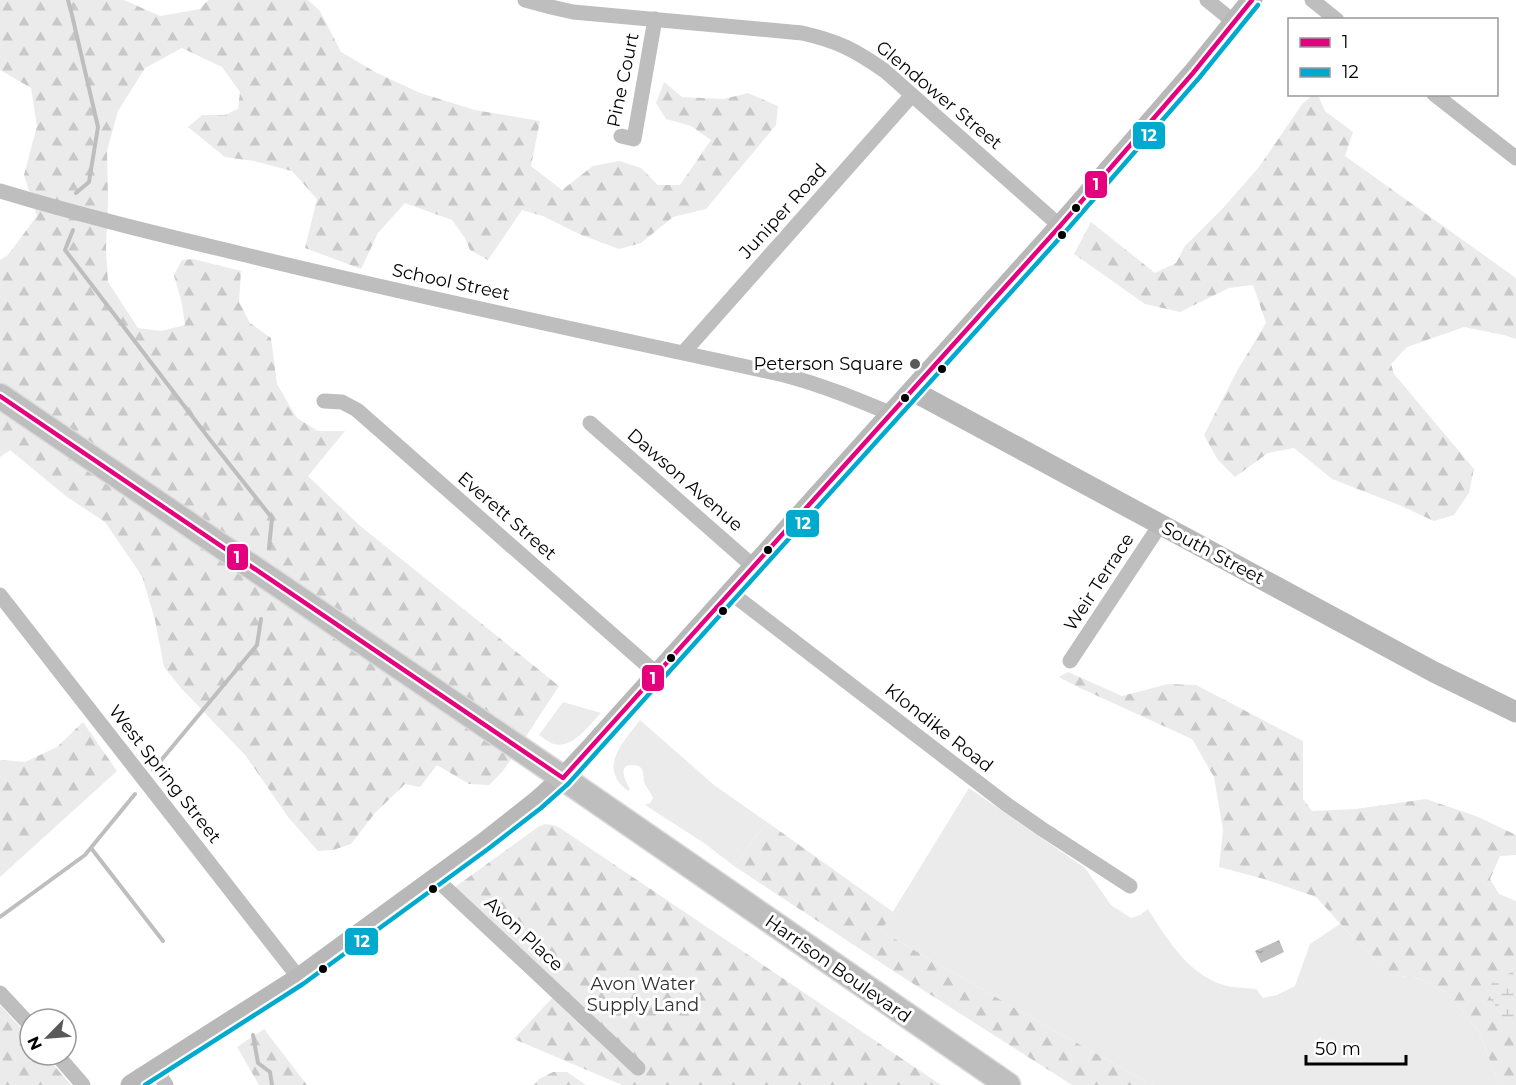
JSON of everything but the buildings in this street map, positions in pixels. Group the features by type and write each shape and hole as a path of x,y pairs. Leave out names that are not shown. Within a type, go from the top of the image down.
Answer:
{"main road":[{"path":"131,1085 161,1078 484,843 563,778 1060,226 1193,73 1252,0"},
{"name":"South Street","path":"913,391 1434,672 1516,712"},
{"name":"Harrison Boulevard","path":"0,396 563,778 1008,1085"}],"street":[{"name":"Glendower Street","path":"525,0 573,12 802,33 825,38 845,46 865,57 912,94 1060,226"},
{"path":"1207,0 1234,22"},
{"path":"1312,0 1334,18"},
{"name":"Pine Court","path":"621,136 634,139 655,19"},
{"name":"Juniper Road","path":"682,353 912,94"},
{"path":"1437,96 1516,158"},
{"name":"School Street","path":"0,191 88,216 333,276 811,382 892,414"},
{"name":"Everett Street","path":"324,401 342,402 357,410 657,674"},
{"name":"Dawson Avenue","path":"590,423 754,567"},
{"name":"Weir Terrace","path":"1070,661 1160,525"},
{"name":"Klondike Road","path":"731,592 1006,804 1130,886"},
{"name":"West Spring Street","path":"0,595 299,978"},
{"name":"Avon Place","path":"435,878 638,1068"},
{"path":"0,993 18,1012"},
{"path":"67,1067 83,1085"}],"green space":[{"path":"0,0 124,0 160,16 200,9 208,0 308,0 320,11 341,52 377,73 420,93 475,110 540,121 531,166 562,190 593,166 619,161 641,168 658,185 680,185 711,140 691,126 666,119 656,103 664,82 682,97 724,99 748,93 778,106 776,125 706,209 673,217 641,243 619,249 579,234 543,216 522,210 488,260 470,250 465,238 452,220 405,203 378,233 361,269 305,248 317,199 292,171 254,161 225,157 188,127 202,115 225,115 238,109 240,92 222,67 182,48 145,68 118,111 107,151 108,282 138,328 161,331 185,325 174,275 182,260 193,259 241,271 239,302 250,323 271,338 277,384 297,418 318,431 345,431 308,476 359,525 559,686 503,771 489,785 469,784 437,765 420,787 405,784 375,813 351,844 333,850 318,851 288,817 246,756 164,667 155,620 142,576 105,522 67,497 10,450 0,457 0,260 8,255 37,216 24,175 37,126 31,88 0,70"},
{"path":"1312,96 1318,96 1325,111 1353,132 1345,156 1516,278 1516,339 1464,327 1407,347 1391,364 1394,374 1474,469 1469,493 1454,515 1434,521 1332,479 1294,448 1268,453 1235,477 1218,460 1204,435 1237,371 1266,323 1253,285 1229,288 1180,312 1145,304 1074,254 1091,222 1155,273 1176,263 1185,246 1224,207 1259,167 1303,103"},
{"path":"1068,672 1122,696 1168,684 1196,685 1303,741 1303,799 1312,811 1356,809 1426,799 1476,816 1516,835 1516,855 1500,856 1490,879 1499,894 1516,901 1516,1085 1504,1085 1496,1076 1479,1032 1449,994 1420,979 1388,974 1316,897 1264,879 1219,867 1223,830 1214,777 1192,739 1059,677"},
{"path":"563,702 601,713 579,736 566,744 558,745 539,735"},
{"path":"640,720 714,785 767,822 734,866 704,843 645,805 653,798 640,767 630,765 624,768 624,776 630,789 628,791 619,782 614,773 616,755"},
{"path":"83,722 117,771 0,877 0,760 25,762 57,747"},
{"path":"969,788 1085,868 1111,905 1131,918 1148,909 1182,957 1193,968 1218,983 1256,989 1263,998 1277,995 1295,986 1310,944 1340,924 1388,974 1420,979 1449,994 1479,1032 1496,1076 1504,1085 1153,1085 1039,1022 881,931"},
{"path":"767,822 893,912 881,931 1153,1085 1072,1085 734,866"},
{"name":"Avon Water Supply Land","path":"545,824 560,828 941,1085 622,1085 514,1039 553,997 444,895"},
{"path":"1516,970 1516,1037 1486,991 1494,981"},
{"path":"0,1005 18,1025 18,1067 55,1067 71,1085 0,1085"},
{"path":"264,1029 307,1085 259,1085 237,1047"},
{"path":"553,1072 567,1072 586,1085 534,1085 539,1079"}],"water":[{"path":"1279,940 1284,952 1261,963 1255,951"}],"waterway":[{"path":"68,0 98,127 89,182 76,193"},
{"path":"73,230 65,250 272,518 269,548"},
{"path":"153,770 257,645 261,619"},
{"path":"0,917 85,855 135,794"},
{"path":"91,848 163,941"},
{"path":"253,1035 258,1063 270,1072 272,1085"}],"transit line":[{"name":"1","path":"0,396 563,778 1060,226 1193,73 1252,0"},
{"name":"12","path":"145,1085 303,984 488,849 568,784 1066,231 1199,78 1258,5"}],"place":[{"name":"Peterson Square","path":"915,364"}]}
